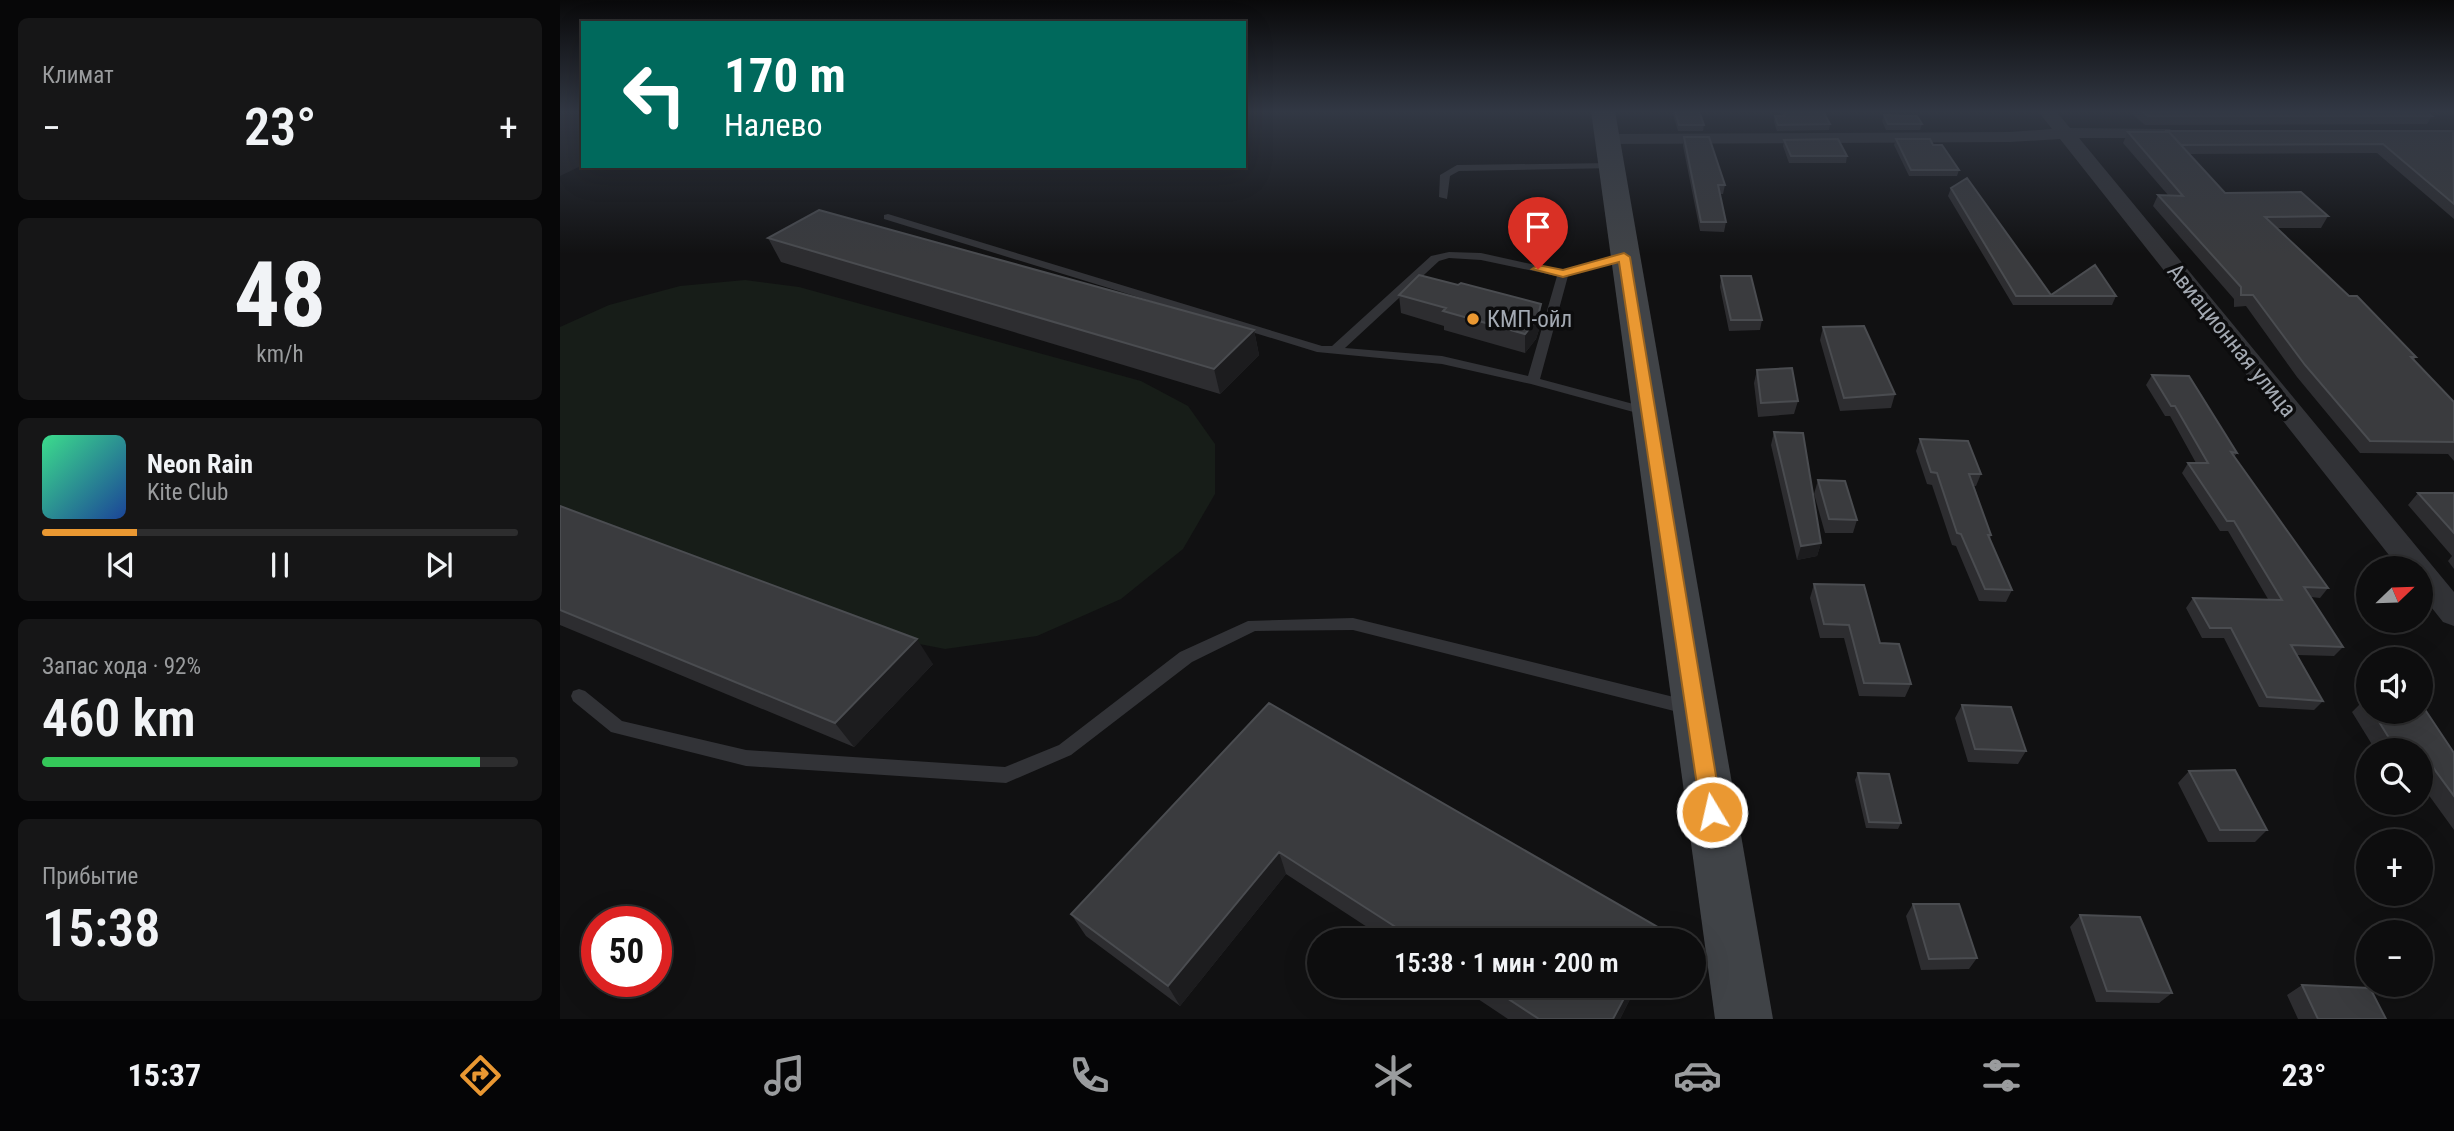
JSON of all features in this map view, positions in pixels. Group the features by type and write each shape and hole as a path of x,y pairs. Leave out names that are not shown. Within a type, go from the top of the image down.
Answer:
{"main road":[{"path":"1611,159 1744,1019"}],"street":[{"name":"Авиационная улица","path":"2086,159 2408,556"},
{"name":"Авиационная улица","path":"2433,588 2454,614"}],"lane":[{"path":"1444,197 1445,175 1457,168 1505,159"},
{"path":"888,217 1321,349 1442,359 1648,412"},
{"path":"1335,350 1435,258 1446,254 1465,254 1563,274 1624,257"},
{"path":"1533,381 1563,274"},
{"path":"579,696 617,727 746,758 1006,775 1065,750 1186,657 1253,625 1353,624 1695,709"}],"shaded area":[{"path":"560,159 581,159 581,166 560,176"},
{"path":"745,280 799,287 1141,381 1188,406 1215,444 1215,494 1183,549 1121,599 1037,636 945,649 868,634 560,517 560,327 609,305 680,286"}],"building":[{"path":"1688,159 1716,159 1725,185 1718,185 1726,222 1701,222"},
{"path":"1905,159 1951,159 1959,170 1911,170"},
{"path":"2151,159 2193,159 2225,193 2301,192 2328,216 2265,217 2349,296 2357,296 2416,357 2411,357 2454,402 2454,442 2370,441 2305,365 2253,295 2241,295 2241,287 2158,195 2183,196"},
{"path":"2400,159 2453,159 2454,204"},
{"path":"1967,178 2051,295 2095,265 2116,296 2016,296 1951,188"},
{"path":"819,210 1254,330 1214,369 768,238"},
{"path":"1419,275 1541,304 1537,319 1525,334 1443,311 1446,308 1399,295"},
{"path":"1721,276 1751,276 1762,320 1731,320"},
{"path":"1864,326 1895,394 1844,398 1823,327"},
{"path":"1792,368 1798,401 1761,403 1757,370"},
{"path":"2152,375 2189,376 2237,453 2231,452 2328,588 2304,587 2343,647 2291,645 2323,701 2267,697 2231,628 2210,628 2193,598 2282,600 2234,521 2227,521 2188,463 2208,463 2175,406 2171,406"},
{"path":"1774,432 1803,433 1821,543 1801,546"},
{"path":"1920,439 1968,441 1981,474 1969,474 1991,535 1988,535 2012,590 1985,589 1961,534 1957,533 1937,473 1931,472"},
{"path":"1818,480 1845,481 1857,520 1829,519"},
{"path":"2418,493 2454,493 2454,533"},
{"path":"560,506 917,639 835,723 560,610"},
{"path":"1814,584 1864,585 1880,643 1899,644 1911,684 1864,683 1849,625 1824,624"},
{"path":"1269,703 1659,928 1397,928 1279,852 1168,986 1071,914"},
{"path":"1962,705 2011,707 2026,751 1975,749"},
{"path":"2433,722 2454,753 2454,796 2433,767 2433,738 2389,738 2380,724 2433,724"},
{"path":"2235,770 2267,830 2220,830 2189,771"},
{"path":"1858,773 1889,774 1901,823 1869,822"},
{"path":"1913,904 1959,904 1977,958 1929,959"},
{"path":"2080,915 2140,917 2172,993 2107,991"},
{"path":"2302,985 2356,987 2356,997 2375,997 2386,1019 2318,1019"},
{"path":"1507,998 1624,998 1613,1019 1539,1019"}],"place":[{"name":"КМП-ойл","path":"1473,319"}],"route":[{"path":"1538,269 1563,274 1624,257 1712,812"}]}
